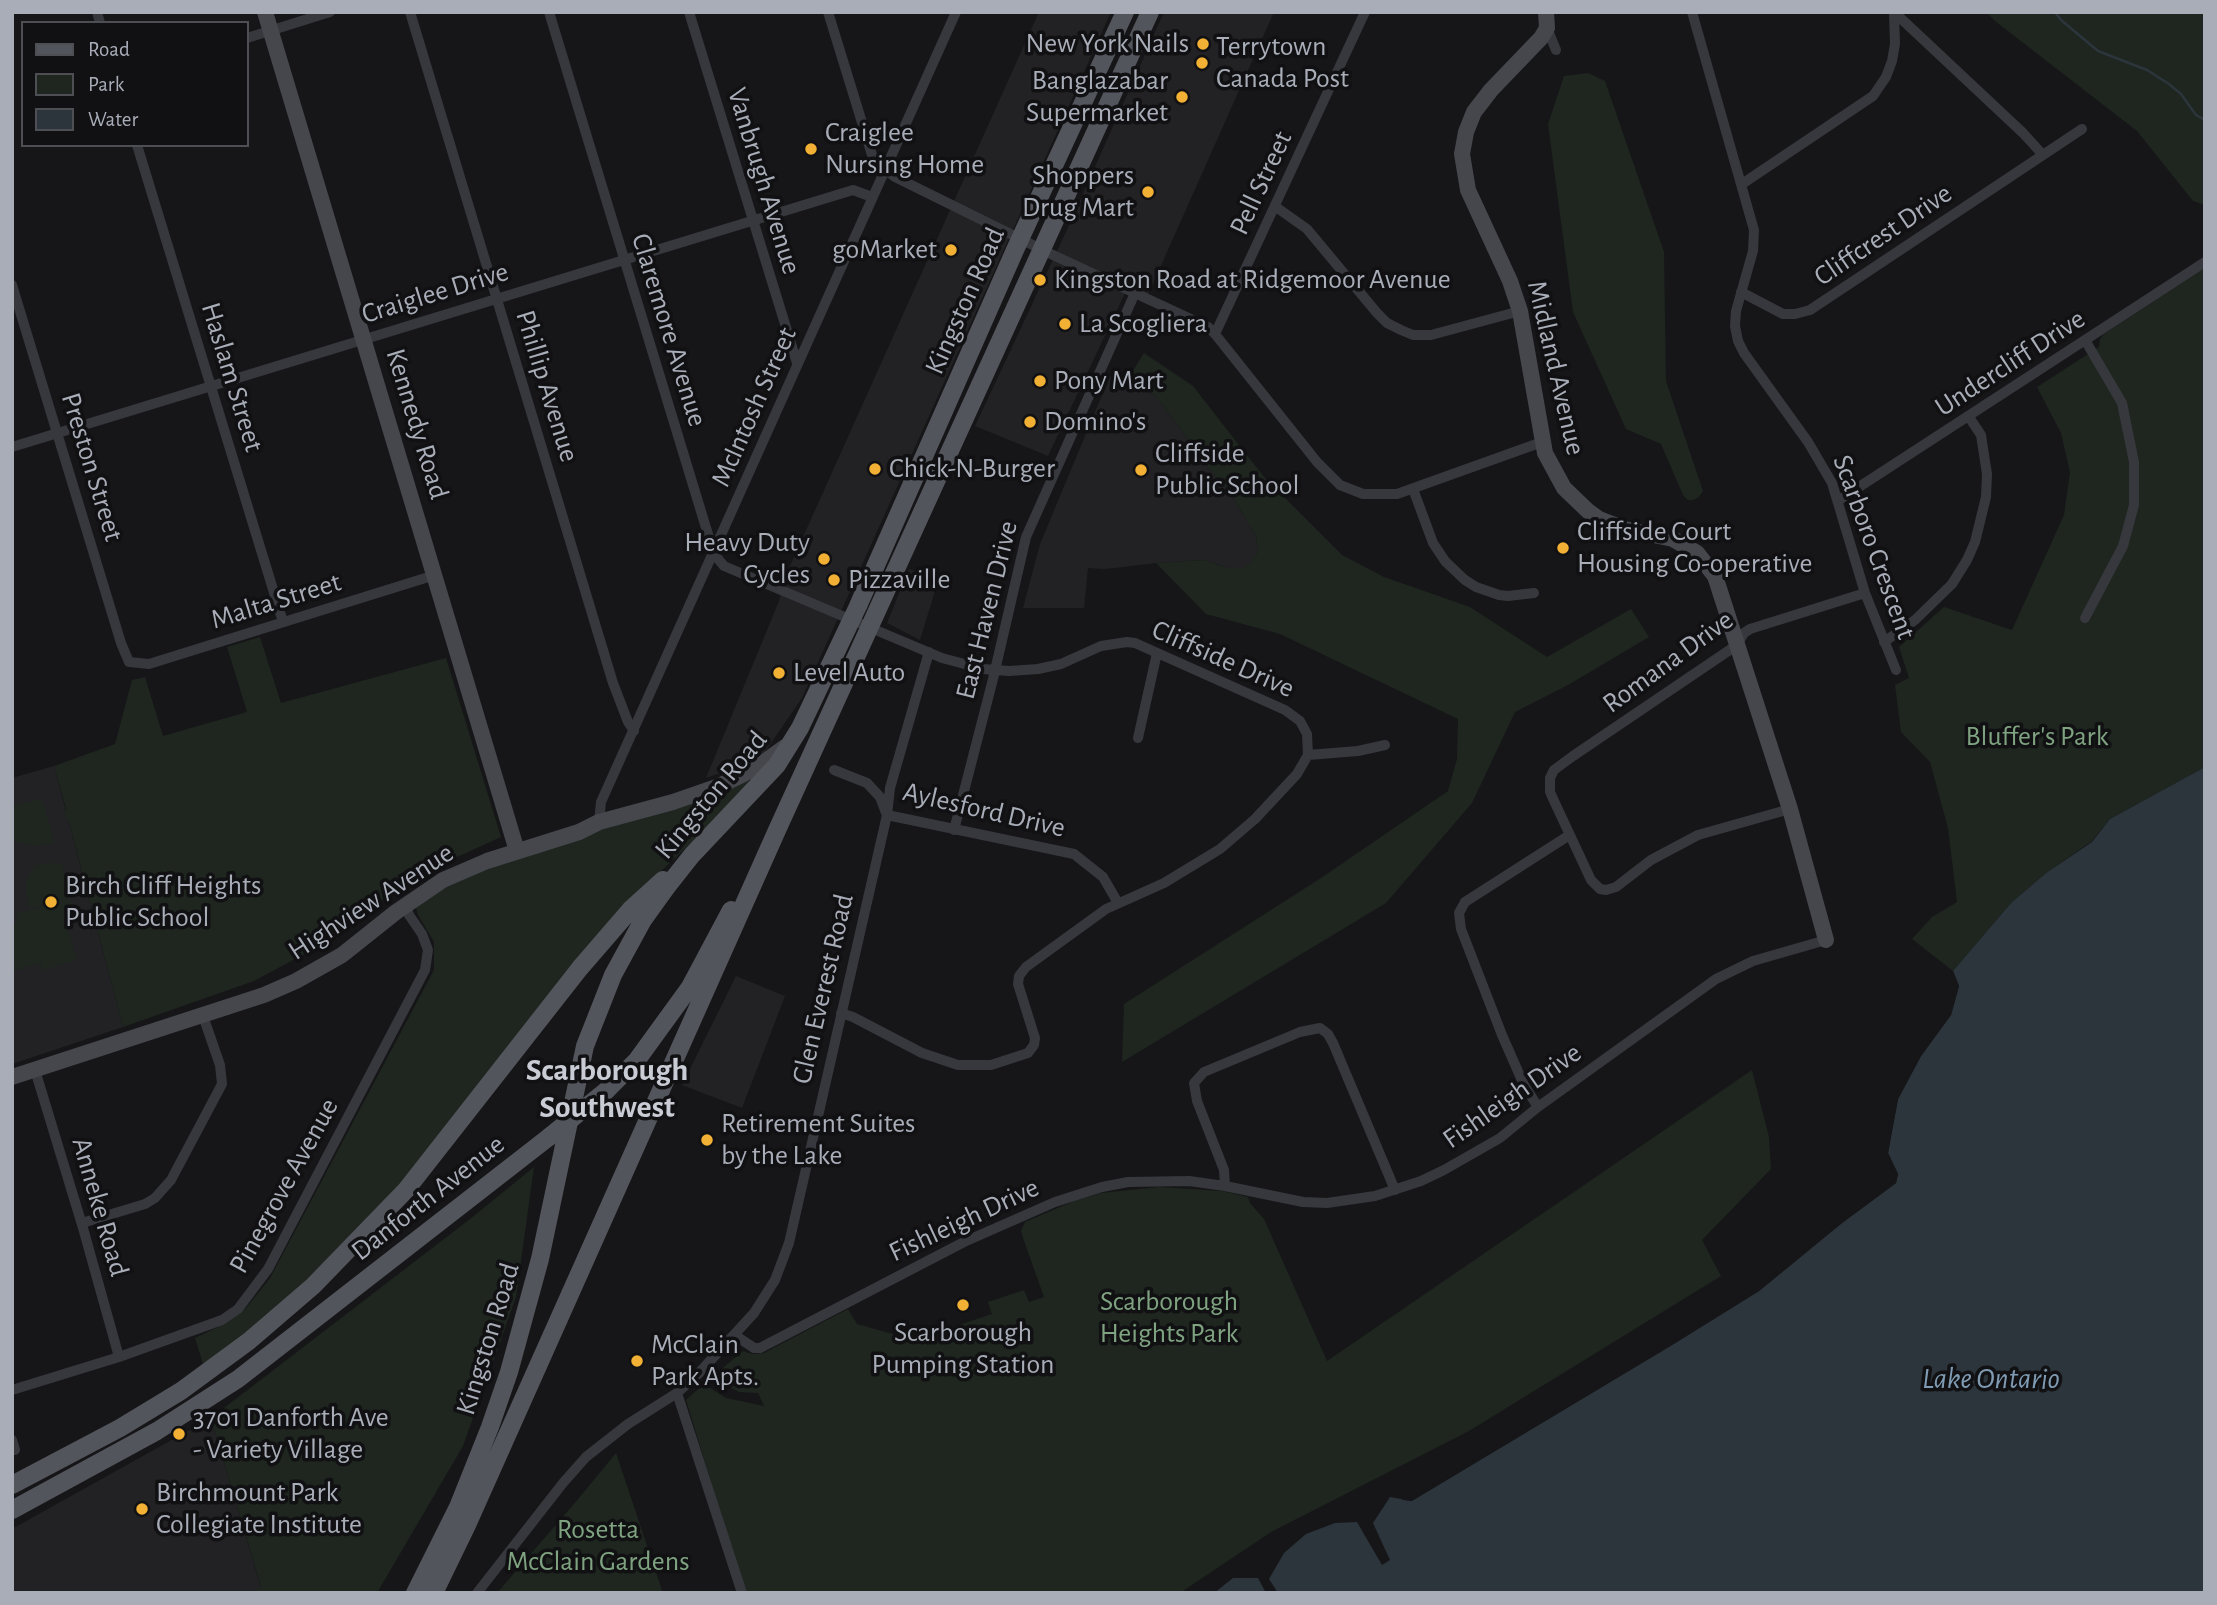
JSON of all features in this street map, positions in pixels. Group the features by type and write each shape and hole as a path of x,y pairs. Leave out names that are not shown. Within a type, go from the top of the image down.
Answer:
{"main road":[{"name":"Kingston Road","path":"415,1593 458,1507 491,1427 509,1372 527,1315 585,1046 613,975 643,920 692,855 777,765 800,728 852,620 1021,238 1125,12"},
{"name":"Kingston Road","path":"438,1590 778,828 1150,12"},
{"name":"Danforth Avenue","path":"12,1510 157,1431 238,1379 607,1090 637,1060 690,987 753,867 778,828"},
{"name":"Danforth Avenue","path":"12,1485 120,1428 181,1391 249,1341 313,1286 379,1220 432,1159 605,938 660,882 692,855"}],"street":[{"name":"Kennedy Road","path":"265,12 517,851"},
{"path":"248,38 330,12"},
{"name":"Phillip Avenue","path":"410,12 613,684 634,731"},
{"name":"Claremore Avenue","path":"549,12 714,554"},
{"name":"Vanbrugh Avenue","path":"689,12 797,363"},
{"path":"828,12 872,155 884,169 895,177 1041,248 1199,321 1215,334 1317,462 1339,485 1363,494 1397,494 1542,442"},
{"name":"McIntosh Street","path":"599,822 601,802 956,12"},
{"name":"Pell Street","path":"1215,334 1365,12"},
{"name":"Scarboro Crescent","path":"1692,12 1755,230 1735,326 1738,341 1823,465 1839,500 1866,593 1896,670"},
{"path":"1742,184 1873,96 1886,77 1892,61 1895,44 1894,12"},
{"path":"1894,12 2024,133 2043,155"},
{"name":"Midland Avenue","path":"1546,20 1556,50"},
{"name":"Midland Avenue","path":"1546,20 1541,38 1481,102 1469,122 1462,154 1468,190 1510,281 1520,311 1542,442 1557,479 1588,511 1599,519 1625,529 1673,539 1697,553 1706,563 1722,592 1790,809 1826,940"},
{"name":"Cliffcrest Drive","path":"1741,292 1783,314 1810,310 2082,129"},
{"name":"Haslam Street","path":"139,147 283,622"},
{"name":"Craiglee Drive","path":"12,447 752,219 853,190 872,197"},
{"path":"1276,207 1307,229 1377,313 1387,323 1401,330 1413,335 1431,335 1520,311"},
{"name":"Undercliff Drive","path":"1839,500 2205,262"},
{"name":"Preston Street","path":"12,285 129,662"},
{"name":"East Haven Drive","path":"954,830 1026,537 1135,293"},
{"path":"2085,340 2122,403 2134,462 2134,505 2123,546 2085,618"},
{"path":"1884,642 1915,620 1952,584 1975,542 1986,497 1987,474 1981,435 1969,417"},
{"path":"1413,489 1433,543 1445,561 1465,580 1499,595 1534,593"},
{"path":"714,554 732,570 852,620"},
{"name":"Malta Street","path":"129,662 149,664 435,575"},
{"name":"Romana Drive","path":"1568,836 1550,792 1550,778 1554,770 1737,645 1744,633 1750,629 1866,593"},
{"name":"Cliffside Drive","path":"852,620 958,663 995,670 1038,669 1061,664 1101,646 1135,643 1292,714 1304,727 1309,746 1308,755"},
{"name":"Glen Everest Road","path":"477,1593 586,1457 628,1424 677,1393 736,1336 763,1302 783,1261 887,815 895,770 929,652"},
{"path":"1138,738 1157,653"},
{"name":"Highview Avenue","path":"12,1077 264,995 324,967 443,880 517,851 579,832 599,822 695,794 741,776 790,743"},
{"path":"841,1013 941,1061 958,1065 991,1065 1028,1053 1035,1038 1018,984 1018,976 1026,967 1118,903 1164,883 1220,849 1283,791 1308,755 1358,751 1385,745"},
{"name":"Aylesford Drive","path":"834,770 867,783 880,797 887,815 1074,854 1103,877 1118,903"},
{"path":"1538,1107 1524,1085 1502,1035 1461,929 1460,913 1465,902 1568,836 1591,880 1600,889 1606,890 1616,887 1651,860 1698,835 1790,809"},
{"name":"Pinegrove Avenue","path":"12,1390 119,1357 222,1320 238,1309 263,1276 425,970 428,950 406,905"},
{"name":"Fishleigh Drive","path":"736,1336 754,1348 767,1345 964,1242 1080,1193 1128,1182 1159,1181 1225,1186 1303,1202 1327,1203 1375,1196 1421,1181 1500,1138 1538,1107 1723,974 1753,961 1826,940"},
{"path":"82,1223 145,1204 155,1198 171,1180 222,1084 220,1065 203,1016"},
{"path":"1225,1186 1224,1170 1197,1101 1194,1083 1204,1072 1300,1032 1320,1028 1328,1034 1333,1043 1395,1190"},
{"name":"Anneke Road","path":"35,1070 82,1223 119,1357"},
{"path":"677,1393 741,1593"}],"shaded area":[{"path":"1039,12 1111,12 802,698 760,759 706,778 779,601 785,577"},
{"path":"1164,12 1274,12 1147,297 1127,289 1048,456 975,426 1065,234"},
{"name":"Cliffside Public School","path":"1110,376 1133,382 1138,388 1155,395 1186,436 1192,449 1230,492 1256,536 1258,552 1252,563 1244,568 1229,568 1204,560 1105,569 1088,568 1084,608 1023,608 1040,544"},
{"path":"909,569 939,578 920,640 887,623"},
{"name":"Birch Cliff Heights Public School","path":"54,766 123,1027 12,1064 12,778"},
{"path":"736,976 785,996 742,1108 682,1085"},
{"name":"Birchmount Park Collegiate Institute","path":"211,1418 261,1588 251,1593 12,1593 12,1529"}],"green space":[{"path":"1986,12 2205,12 2205,205 2193,201 2137,131"},
{"path":"1588,73 1605,81 1664,252 1666,381 1703,491 1693,500 1688,500 1683,495 1661,444 1626,429 1573,312 1548,124 1564,76"},
{"name":"Bluffer's Park","path":"2205,268 2205,767 2110,819 2092,841 2046,873 2011,903 1953,971 1912,939 1932,917 1957,902 1948,828 1930,762 1901,732 1895,685 1909,678 1899,647 1944,607 2012,630 2064,515 2070,472 2061,433 2037,387 2099,347 2104,334"},
{"path":"1144,353 1193,386 1264,477 1342,555 1384,577 1470,607 1547,657 1631,609 1649,637 1568,685 1515,712 1472,803 1386,903 1122,1062 1124,1004 1321,878 1448,791 1457,759 1458,719 1280,634 1206,614 1156,563 1204,560 1229,568 1244,568 1258,552 1256,536 1230,492 1192,449 1186,436 1155,395 1138,388 1133,382 1134,369"},
{"path":"260,637 281,703 446,658 501,837 413,877 323,944 254,981 123,1027 69,822 64,814 66,809 54,766 115,744 132,680 145,677 163,736 247,712 227,647"},
{"path":"747,778 749,783 729,807 639,892 420,1164 302,1288 204,1367 195,1338 222,1325 246,1308 270,1278 434,970 434,942 418,915 416,908 419,902 492,866 579,840 596,827"},
{"path":"40,799 55,844 32,846 15,841 12,839 12,806"},
{"path":"62,864 69,894 67,898 30,908 26,881 35,866"},
{"path":"69,898 82,918 66,923 77,960 43,970 40,963 14,971 12,924 18,922 16,914"},
{"name":"Scarborough Heights Park","path":"1752,1070 1769,1137 1771,1169 1702,1240 1721,1276 1469,1431 1271,1532 1180,1593 745,1593 686,1400 704,1384 726,1398 764,1406 758,1393 739,1392 711,1378 743,1351 752,1354 764,1353 848,1309 857,1324 914,1340 992,1314 988,1302 1024,1290 1029,1302 1044,1297 1021,1231 1025,1222 1074,1201 1101,1193 1159,1187 1222,1191 1248,1197 1264,1219 1327,1361"},
{"path":"534,1167 516,1297 463,1446 377,1593 251,1593 261,1587 211,1418"},
{"name":"Rosetta McClain Gardens","path":"616,1453 663,1593 497,1593 579,1498"}],"water":[{"name":"Lake Ontario","path":"2205,767 2205,1593 1278,1593 1269,1579 1284,1553 1306,1534 1335,1523 1357,1522 1382,1565 1390,1560 1373,1523 1390,1497 1412,1501 1672,1345 1759,1291 1896,1183 1898,1174 1888,1153 1898,1099 1921,1056 1951,1015 1959,986 1953,971 2011,903 2046,873 2092,842 2110,819"},
{"path":"1233,1578 1258,1578 1266,1593 1214,1593"}],"pier":[{"path":"1953,971 1959,986 1951,1015 1921,1056 1898,1099 1888,1153 1898,1174 1896,1183 1759,1291 1411,1501 1403,1500 1398,1495 1411,1498 1757,1288 1893,1181 1895,1174 1885,1153 1894,1098 1918,1054 1948,1013 1955,986 1950,974"}],"waterway":[{"path":"2055,12 2098,51 2147,70 2169,84 2181,94 2196,115 2205,120"}],"place":[{"name":"New York Nails","path":"1203,44"},
{"name":"Terrytown Canada Post","path":"1202,63"},
{"name":"Banglazabar Supermarket","path":"1182,97"},
{"name":"Craiglee Nursing Home","path":"811,149"},
{"name":"Shoppers Drug Mart","path":"1148,192"},
{"name":"goMarket","path":"951,250"},
{"name":"Kingston Road at Ridgemoor Avenue","path":"1040,280"},
{"name":"La Scogliera","path":"1065,324"},
{"name":"Pony Mart","path":"1040,381"},
{"name":"Domino's","path":"1030,422"},
{"name":"Chick-N-Burger","path":"875,469"},
{"name":"Cliffside Public School","path":"1141,470"},
{"name":"Cliffside Court Housing Co-operative","path":"1563,548"},
{"name":"Heavy Duty Cycles","path":"824,559"},
{"name":"Pizzaville","path":"834,580"},
{"name":"Level Auto","path":"779,673"},
{"name":"Birch Cliff Heights Public School","path":"51,902"},
{"name":"Retirement Suites by the Lake","path":"707,1140"},
{"name":"Scarborough Pumping Station","path":"963,1305"},
{"name":"McClain Park Apts.","path":"637,1361"},
{"name":"3701 Danforth Ave - Variety Village","path":"179,1434"},
{"name":"Birchmount Park Collegiate Institute","path":"142,1509"}],"district":[{"name":"Scarborough Southwest","path":"607,1088"}]}
